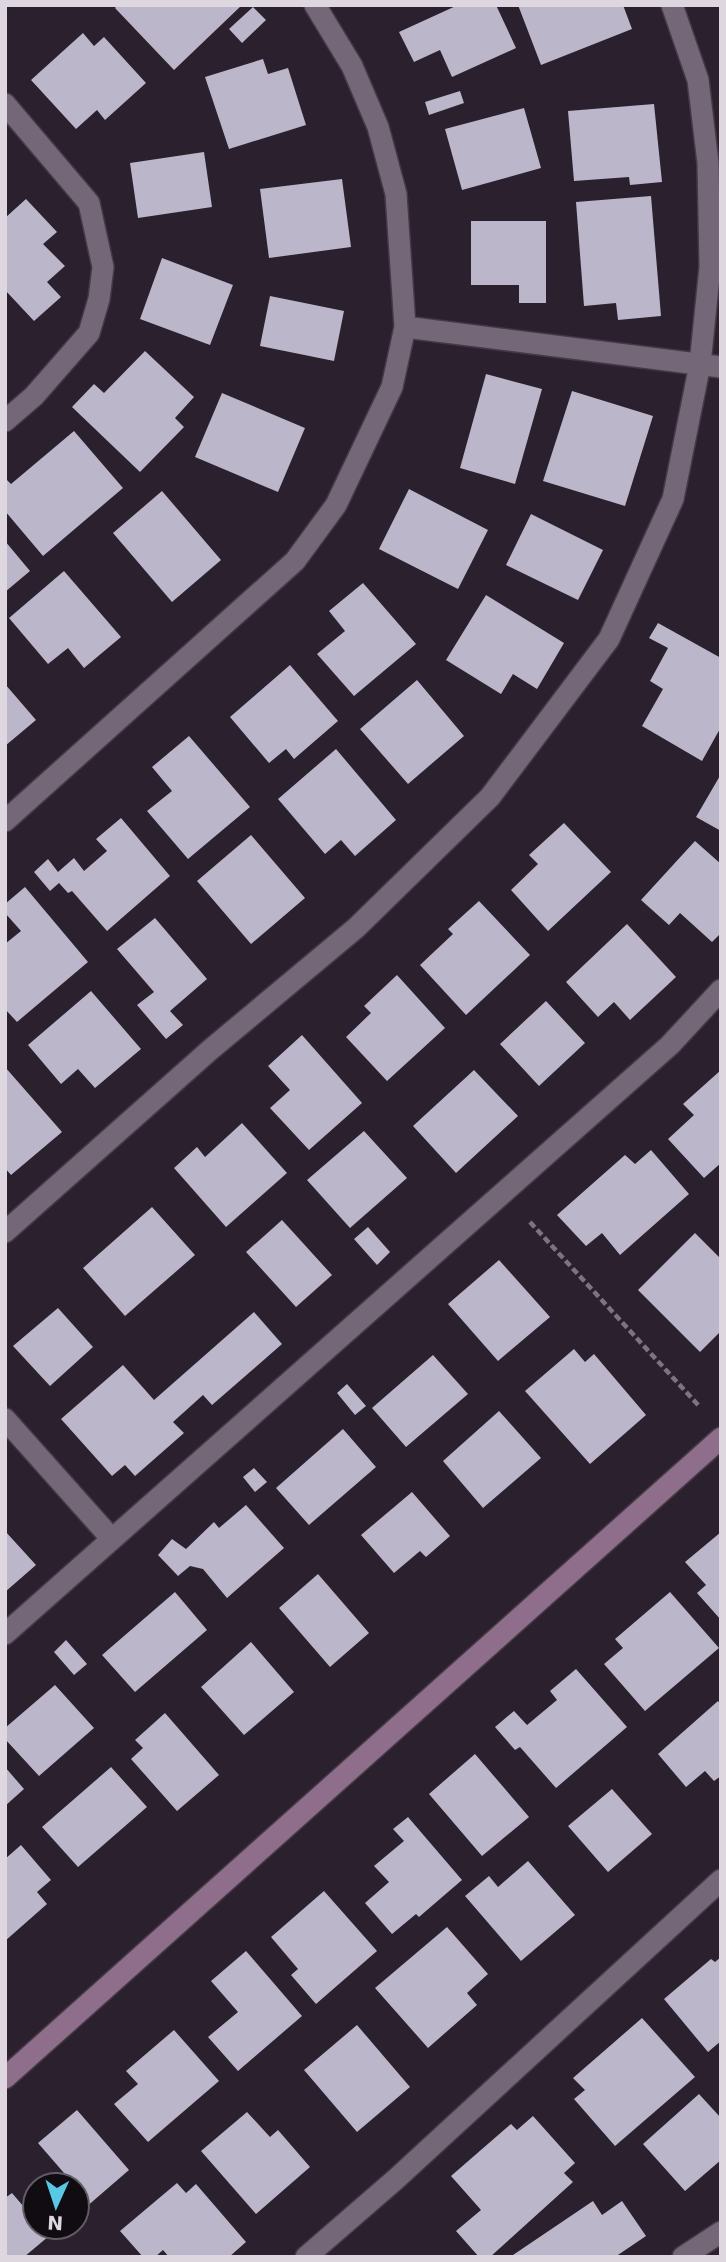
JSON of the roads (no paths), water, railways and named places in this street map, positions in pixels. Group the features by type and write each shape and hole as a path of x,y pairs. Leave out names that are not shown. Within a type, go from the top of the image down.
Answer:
{"street":[{"path":"5,821 295,561 336,505 392,387 405,327 396,194 382,140 352,66 315,5"},
{"path":"5,1232 200,1059 356,928 490,797 609,639 673,499 711,365 708,163 698,80 672,5"},
{"path":"5,104 89,203 103,267 99,299 89,332 34,396 5,421"},
{"path":"405,327 711,365"},
{"path":"5,1634 670,1045 721,990"},
{"path":"5,1419 111,1538"},
{"path":"5,2078 721,1438"},
{"path":"306,2257 396,2179 721,1880"},
{"path":"682,2257 721,2232"}]}
